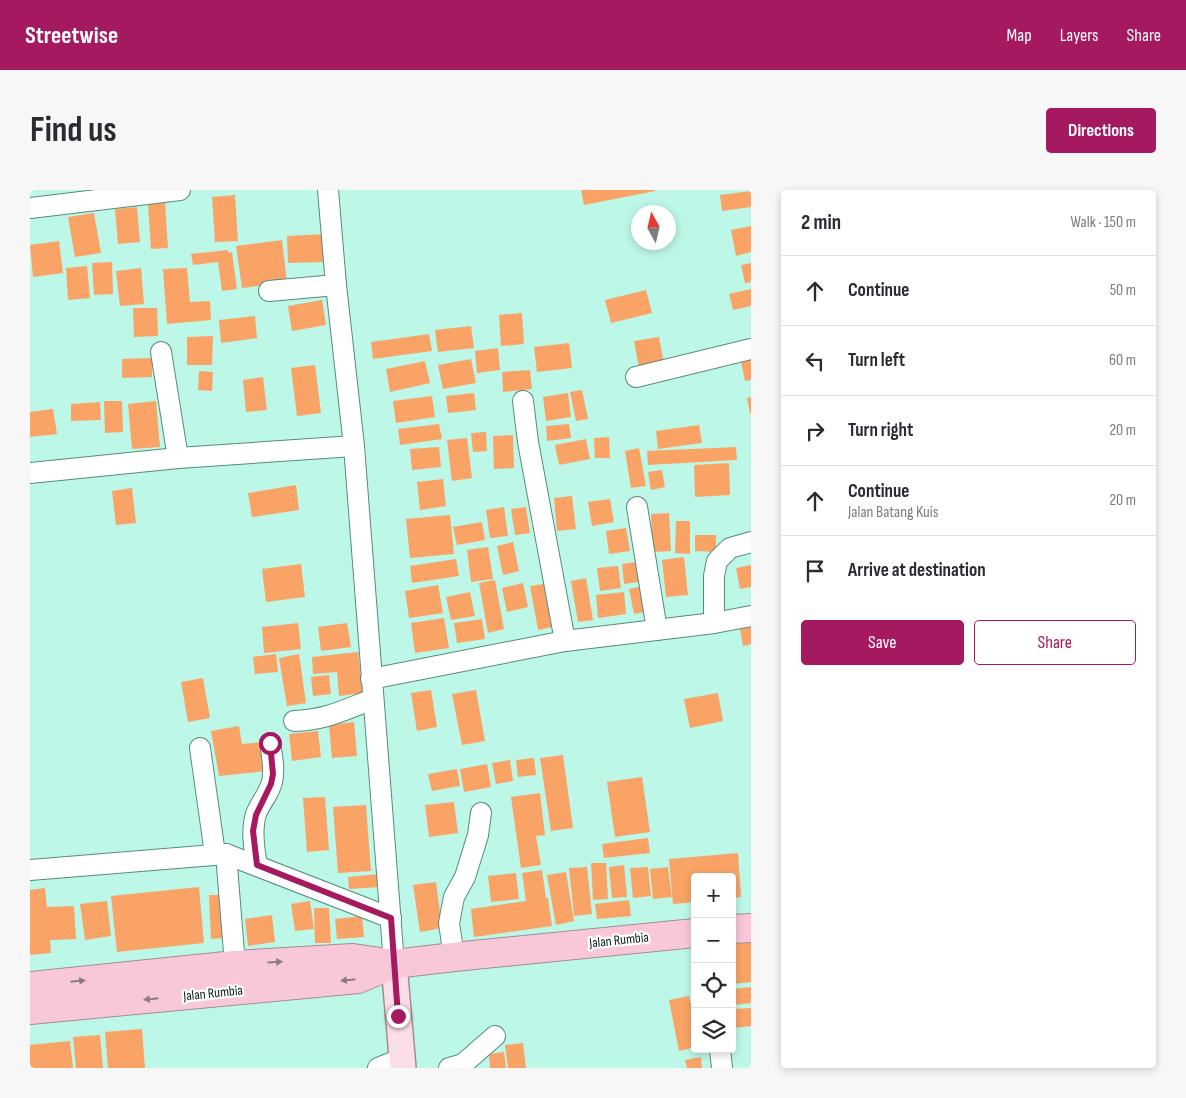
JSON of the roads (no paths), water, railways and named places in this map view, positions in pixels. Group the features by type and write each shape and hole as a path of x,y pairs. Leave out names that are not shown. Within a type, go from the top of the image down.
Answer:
{"highway":[{"path":"736,929 751,928"},
{"name":"Jalan Rumbia","path":"30,986 235,965 353,958 394,964 691,933"},
{"name":"Jalan Rumbia","path":"30,1010 358,979 394,964"}],"main road":[{"path":"394,964 394,1066"}],"street":[{"path":"30,208 180,190"},
{"path":"328,190 336,285 354,446 394,964"},
{"path":"269,290 336,285"},
{"path":"636,377 751,349"},
{"path":"161,352 178,458"},
{"path":"523,401 528,442 565,641"},
{"path":"30,473 178,458 354,446"},
{"path":"638,507 657,630"},
{"path":"714,623 714,576 717,561 730,548 751,542"},
{"path":"371,679 565,641 714,623 751,616"},
{"path":"294,721 314,720 332,716 373,699"},
{"path":"257,865 253,831 256,815 271,784 273,768 270,743"},
{"path":"200,748 221,854 235,965"},
{"path":"454,957 449,923 454,897 465,877 478,835 482,813"},
{"path":"30,870 221,854 257,865 391,918"},
{"path":"457,1067 484,1047 495,1036"},
{"path":"720,1053 722,1068"}]}
